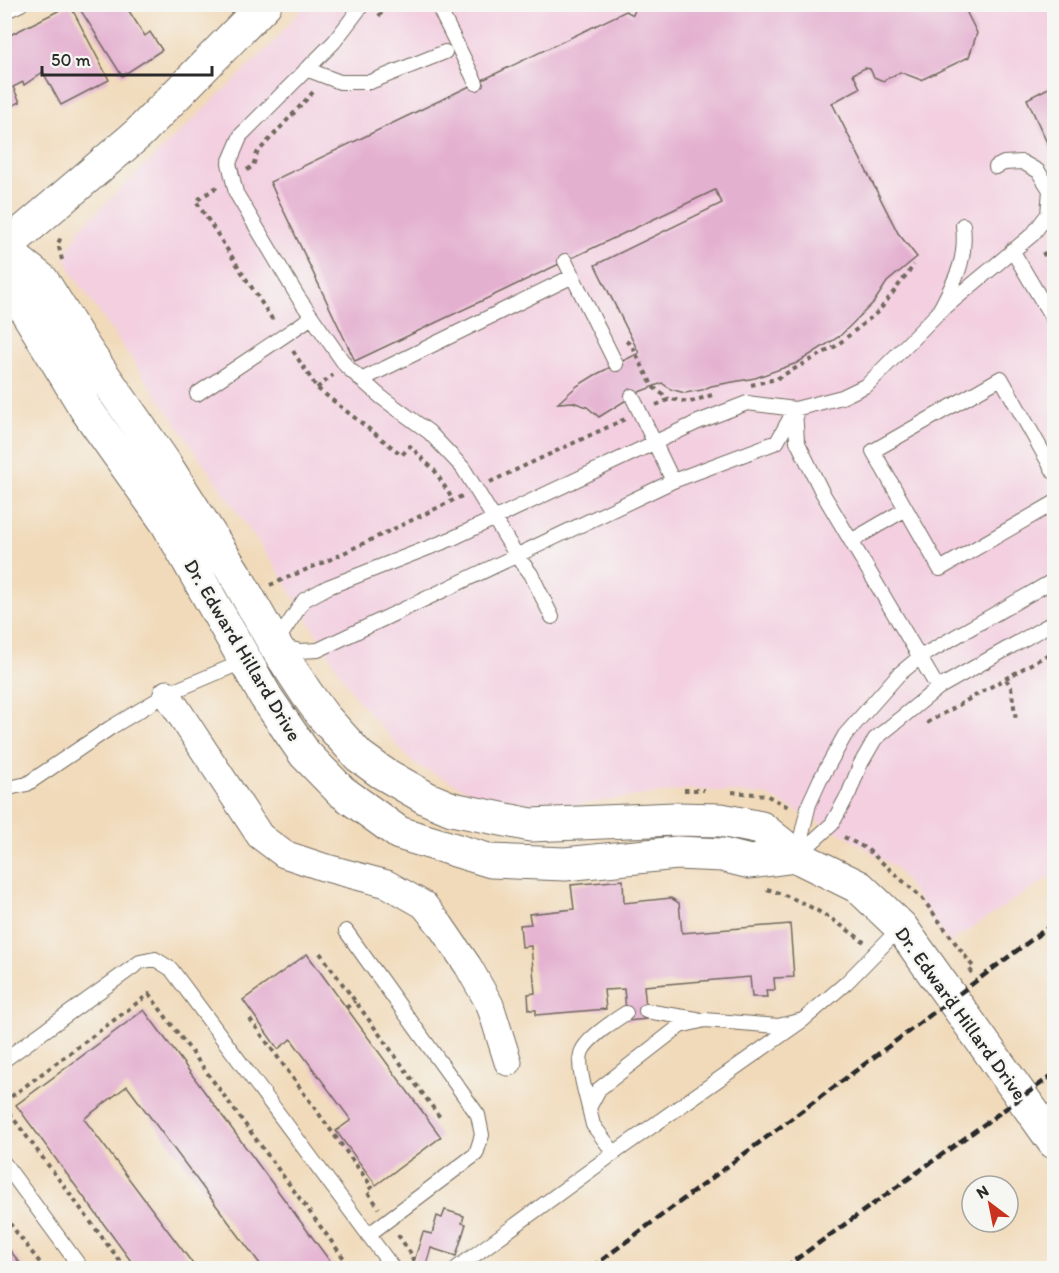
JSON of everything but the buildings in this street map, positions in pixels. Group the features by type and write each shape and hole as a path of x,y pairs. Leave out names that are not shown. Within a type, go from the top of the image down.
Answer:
{"street":[{"path":"4,250 139,133 265,4"},
{"name":"Dr. Edward Hillard Drive","path":"4,250 19,299 86,409 167,523 200,578 266,646 359,756 381,772 428,799 452,809 531,825 675,819 721,820 761,828 796,856 859,887 901,927 1054,1142"},
{"name":"Dr. Edward Hillard Drive","path":"266,646 266,697 306,754 341,791 399,832 491,861 565,864 677,853 722,855 750,862 796,856"},
{"path":"167,694 260,836 284,854 387,884 424,905 468,966 490,1005 508,1062"}],"lane":[{"path":"4,12 21,4"},
{"path":"363,4 334,42 241,135 229,164 236,193 312,317 346,366 381,397 429,432 463,468 517,556 531,574 552,617"},
{"path":"437,4 476,83"},
{"path":"306,69 340,82 370,82 445,52"},
{"path":"4,789 27,784 110,728 167,694 266,646 304,600 328,587 451,539 698,422 747,403 795,409 842,397 867,385 938,314 982,278 1011,250 1033,234 1048,214 1049,178 1022,162 1004,163 996,167"},
{"path":"938,314 960,270 965,244 963,225"},
{"path":"1011,250 1054,321"},
{"path":"565,261 616,364"},
{"path":"361,380 573,276"},
{"path":"197,394 312,317"},
{"path":"1054,472 1001,378 873,451 940,569 1054,503"},
{"path":"632,396 673,481"},
{"path":"266,646 300,651 318,650 673,481 777,442 795,409"},
{"path":"795,409 797,441 822,492 938,688"},
{"path":"851,541 906,510"},
{"path":"796,856 806,816 820,780 844,735 898,675 920,657 1054,580"},
{"path":"796,856 827,828 838,814 860,765 875,739 938,688 1054,622"},
{"path":"457,1269 614,1153 803,1020 846,983 901,927"},
{"path":"346,931 478,1115 482,1135 476,1154 368,1235"},
{"path":"4,1060 140,962 155,959 171,969 393,1269"},
{"path":"646,1011 705,1020 778,1026 803,1020"},
{"path":"614,1153 593,1125 581,1068 582,1051 606,1025 626,1013"},
{"path":"589,1108 599,1089 680,1026 705,1020"},
{"path":"4,1163 81,1269"}],"path":[{"path":"373,23 388,4"},
{"path":"328,77 257,153 253,166 196,201 318,388 402,455 410,446 435,471 453,500"},
{"path":"58,243 60,257 66,267"},
{"path":"1043,252 1054,273"},
{"path":"747,386 776,379 836,346 879,311 914,265"},
{"path":"266,646 266,584 331,558 670,399 690,402 718,393"},
{"path":"917,728 1054,651"},
{"path":"1006,679 1011,687 1016,720"},
{"path":"680,790 713,791"},
{"path":"723,792 766,795 806,816"},
{"path":"827,828 867,849 922,898 974,968 949,994"},
{"path":"320,953 442,1120"},
{"path":"4,1102 149,994 351,1269"},
{"path":"346,1008 355,1001"},
{"path":"250,1019 372,1187 367,1191 381,1211"},
{"path":"272,1049 276,1046"},
{"path":"4,1106 125,1269"},
{"path":"4,1216 44,1269"},
{"path":"394,1229 414,1258"}],"shaded area":[{"path":"305,5 1054,5 1054,874 949,943 896,868 848,837 766,795 691,789 550,808 475,794 413,763 355,697 278,571 70,270 65,255 81,227 271,45"}],"railway":[{"path":"591,1268 1054,923"},
{"path":"784,1268 1054,1074"}]}
